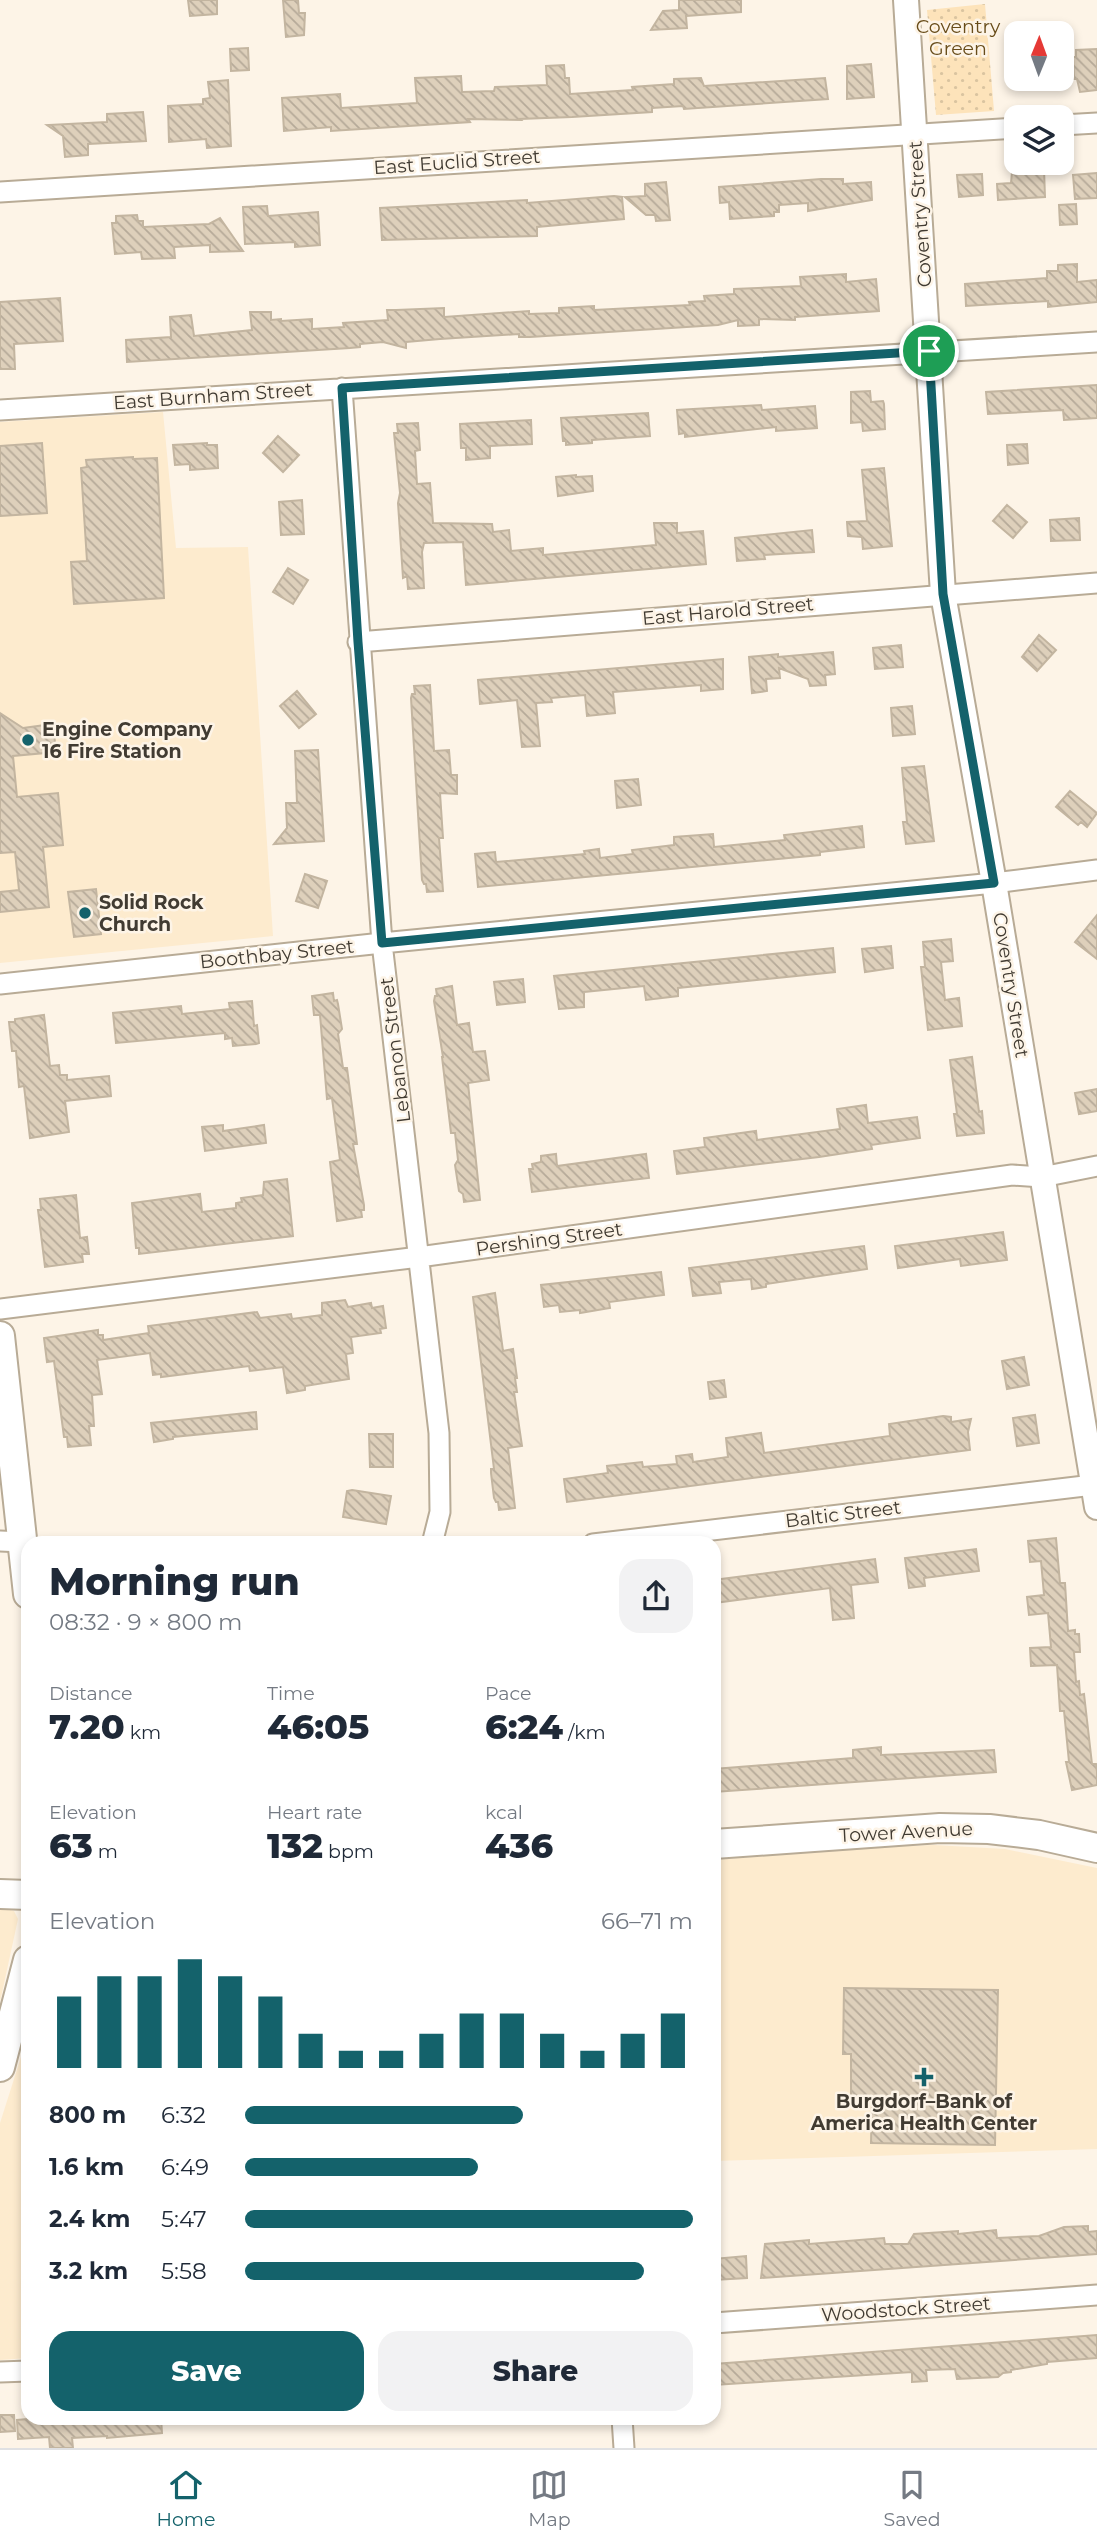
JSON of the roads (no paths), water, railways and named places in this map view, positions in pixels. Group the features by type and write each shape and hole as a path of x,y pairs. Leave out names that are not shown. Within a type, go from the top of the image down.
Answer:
{"main road":[{"path":"0,1336 11,1541 21,1572"},
{"name":"Tower Avenue","path":"721,1844 940,1828 989,1829 1040,1835 1097,1848"},
{"path":"0,1894 21,1895"},
{"path":"0,2067 21,1987"}],"street":[{"name":"Coventry Street","path":"906,0 943,594 994,883 1095,1496"},
{"path":"1074,124 1097,122"},
{"name":"East Euclid Street","path":"0,191 1004,129"},
{"name":"East Burnham Street","path":"0,410 1097,342"},
{"name":"Lebanon Street","path":"342,388 358,642 382,943 439,1445 440,1512 434,1536"},
{"name":"East Harold Street","path":"358,642 1097,583"},
{"name":"Boothbay Street","path":"0,984 382,943 994,883 1097,870"},
{"name":"Pershing Street","path":"0,1310 1012,1175 1042,1177 1097,1166"},
{"name":"Baltic Street","path":"677,1536 1095,1496"},
{"name":"Woodstock Street","path":"721,2322 1097,2295"},
{"path":"0,2372 21,2371"},
{"path":"622,2425 624,2448"}],"place":[{"name":"Engine Company 16 Fire Station","path":"28,740"},
{"name":"Solid Rock Church","path":"85,913"},
{"name":"Burgdorf–Bank of America Health Center","path":"924,2077"}],"park label":[{"name":"Coventry Green","path":"958,37"}]}
